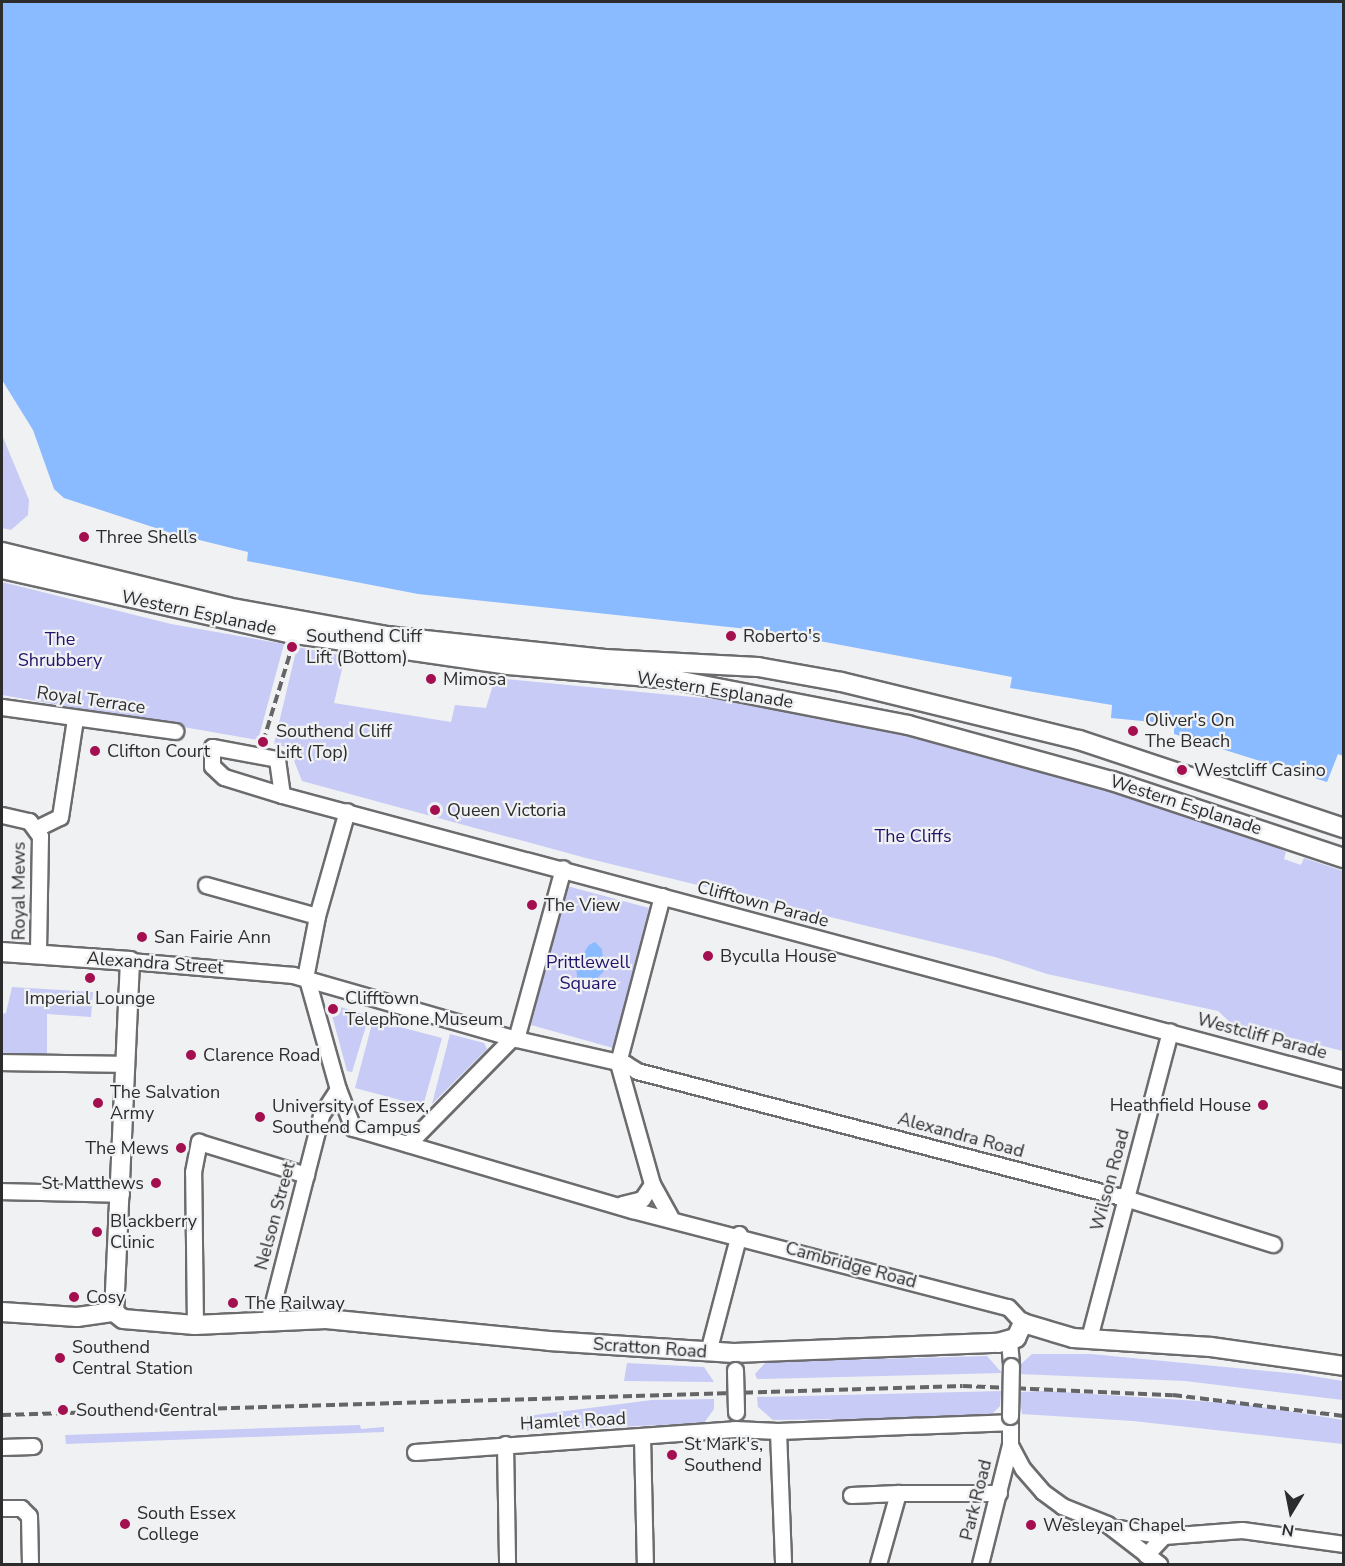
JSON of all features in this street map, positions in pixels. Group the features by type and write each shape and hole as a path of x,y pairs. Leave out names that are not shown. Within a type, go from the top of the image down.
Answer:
{"street":[{"name":"Western Esplanade","path":"2,552 227,607 387,636 604,659 758,667 841,682 1079,740 1344,828"},
{"name":"Western Esplanade","path":"2,569 300,634 496,664 671,679 879,718 1112,781 1344,858"},
{"name":"Royal Terrace","path":"2,706 75,719 175,731"},
{"name":"Royal Mews","path":"36,828 60,817 75,719"},
{"name":"Clifftown Parade","path":"282,795 277,759 212,747 212,766 224,777 282,795 563,868 1170,1032"},
{"path":"338,1089 306,978 316,915 347,811"},
{"name":"Royal Mews","path":"2,815 29,821 36,828 41,844 38,955"},
{"path":"408,1144 514,1038 563,868"},
{"path":"206,885 316,915"},
{"path":"618,1063 662,896"},
{"name":"Alexandra Street","path":"2,952 249,969 306,978"},
{"path":"2,1312 77,1317 114,1312 130,961"},
{"name":"Alexandra Road","path":"306,978 514,1038 618,1063 631,1075 1125,1198 1273,1244"},
{"name":"Westcliff Parade","path":"1170,1032 1344,1079"},
{"name":"Wilson Road","path":"1089,1338 1170,1032"},
{"path":"2,1062 125,1064"},
{"path":"631,1075 652,1184 670,1217"},
{"name":"Cambridge Road","path":"338,1089 348,1123 360,1131 622,1204 632,1210 739,1234 1008,1307 1023,1323 1073,1338 1211,1347 1344,1366"},
{"name":"Nelson Street","path":"268,1322 321,1115 338,1089"},
{"path":"195,1326 193,1172 199,1142 306,1175"},
{"path":"622,1204 642,1199 652,1184"},
{"path":"2,1191 121,1194"},
{"path":"708,1353 739,1234"},
{"name":"Scratton Road","path":"114,1312 123,1319 195,1326 326,1319 383,1322 549,1341 708,1353 734,1362 1009,1341"},
{"path":"1023,1323 1016,1338 1009,1341 1010,1445 1023,1469 1042,1492"},
{"path":"734,1362 736,1412 734,1428"},
{"name":"Hamlet Road","path":"415,1452 734,1428 778,1431 1009,1419"},
{"path":"778,1431 783,1564"},
{"path":"642,1436 645,1564"},
{"path":"506,1444 507,1564"},
{"name":"Park Road","path":"980,1564 1010,1445"},
{"path":"2,1447 33,1446"},
{"path":"851,1495 1000,1490 1023,1483 1042,1492 1062,1506 1136,1534 1164,1536 1242,1530 1344,1544"},
{"path":"878,1564 898,1494"},
{"path":"2,1508 21,1508 29,1516 30,1564"},
{"path":"1107,1524 1159,1564"},
{"path":"1146,1555 1164,1536"}],"green space":[{"path":"2,435 29,500 28,515 11,530 2,528"},
{"name":"The Shrubbery","path":"2,582 171,624 284,644 258,740 2,695"},
{"name":"The Cliffs","path":"297,647 345,656 334,703 451,722 455,705 486,708 495,678 755,703 1005,758 1259,839 1286,852 1284,859 1301,865 1304,858 1343,871 1343,1051 1231,1023 1218,1011 1047,974 995,957 586,858 302,781 289,748 274,744"},
{"name":"Prittlewell Square","path":"567,886 649,908 613,1048 531,1025"},
{"path":"12,987 93,992 91,1017 47,1014 47,1057 2,1057 2,1014 6,1013"},
{"path":"334,1005 369,1016 352,1072 347,1071 330,1008"},
{"path":"373,1020 442,1038 423,1106 355,1088"},
{"path":"450,1034 484,1043 487,1049 432,1104"},
{"path":"1032,1354 1091,1354 1299,1374 1343,1381 1343,1400 1185,1381 1019,1374 1020,1365"},
{"path":"987,1356 1002,1373 757,1379 755,1374 766,1362"},
{"path":"627,1363 704,1367 714,1382 624,1381"},
{"path":"1001,1391 1000,1406 989,1417 773,1420 758,1407 757,1397"},
{"path":"1046,1391 1243,1404 1343,1420 1343,1444 1133,1421 1022,1414 1019,1392"},
{"path":"714,1399 714,1409 704,1423 527,1431 527,1416 652,1400"},
{"path":"360,1425 361,1429 384,1427 384,1432 66,1444 65,1435"}],"water":[{"path":"2,2 1343,2 1343,756 1338,754 1327,782 1174,734 1174,724 1111,718 1112,705 1010,688 1012,677 766,631 418,594 247,561 248,552 171,533 64,498 54,489 33,430 2,380"},
{"path":"595,942 602,949 604,971 584,992 578,986 576,965 589,945"}],"railway":[{"path":"263,742 292,647"},
{"path":"2,1415 963,1386 1173,1395 1344,1416"}],"place":[{"name":"Three Shells","path":"84,537"},
{"name":"Roberto's","path":"731,636"},
{"name":"Southend Cliff Lift (Bottom)","path":"292,647"},
{"name":"Mimosa","path":"431,679"},
{"name":"Oliver's On The Beach","path":"1133,731"},
{"name":"Southend Cliff Lift (Top)","path":"263,742"},
{"name":"Clifton Court","path":"95,751"},
{"name":"Westcliff Casino","path":"1182,770"},
{"name":"Queen Victoria","path":"435,810"},
{"name":"The View","path":"532,905"},
{"name":"San Fairie Ann","path":"142,937"},
{"name":"Byculla House","path":"708,956"},
{"name":"Imperial Lounge","path":"90,978"},
{"name":"Clifftown Telephone Museum","path":"333,1009"},
{"name":"Clarence Road","path":"191,1055"},
{"name":"The Salvation Army","path":"98,1103"},
{"name":"Heathfield House","path":"1263,1105"},
{"name":"University of Essex, Southend Campus","path":"260,1117"},
{"name":"The Mews","path":"181,1148"},
{"name":"St Matthews","path":"156,1183"},
{"name":"Blackberry Clinic","path":"97,1232"},
{"name":"Cosy","path":"74,1297"},
{"name":"The Railway","path":"233,1303"},
{"name":"Southend Central Station","path":"60,1358"},
{"name":"Southend Central","path":"63,1410"},
{"name":"St Mark's, Southend","path":"672,1455"},
{"name":"South Essex College","path":"125,1524"},
{"name":"Wesleyan Chapel","path":"1031,1525"}]}
